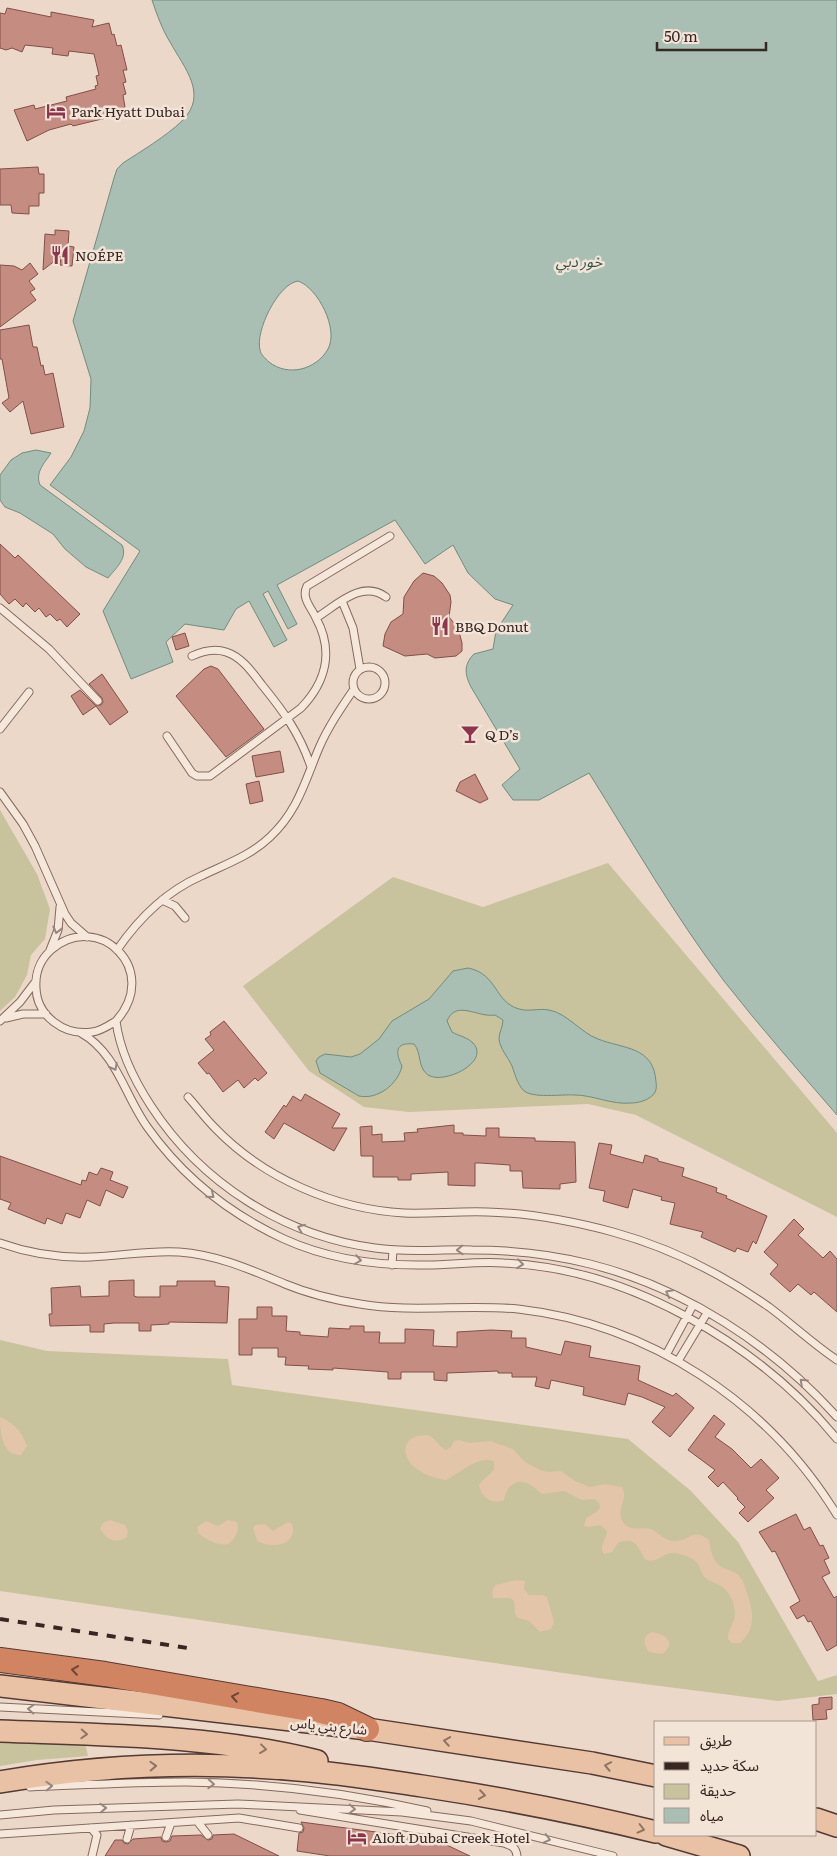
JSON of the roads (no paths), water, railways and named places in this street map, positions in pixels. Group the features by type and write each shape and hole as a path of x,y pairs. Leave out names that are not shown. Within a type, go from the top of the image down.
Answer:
{"highway":[{"path":"0,1660 105,1674 321,1711 338,1716 367,1729"}],"main road":[{"name":"شارع بني ياس","path":"0,1686 367,1729 592,1763 654,1776"},
{"path":"0,1730 172,1738 268,1750 400,1783"},
{"path":"0,1782 100,1769 200,1765 300,1770 494,1797 588,1815 654,1832"},
{"path":"817,1819 837,1826"},
{"path":"669,1836 739,1856"}],"lane":[{"path":"167,736 192,773 204,777 216,772 288,718 311,698 324,672 326,658 322,630 304,596 307,586 390,536"},
{"path":"316,618 359,591 374,590 386,597"},
{"path":"342,602 353,628 360,669"},
{"path":"0,608 49,649 98,702"},
{"path":"192,656 202,651 224,651 246,664 288,718 306,750 311,768"},
{"path":"365,667 377,668 384,676 385,687 378,697 362,698 354,689 353,678 360,669 365,667"},
{"path":"117,950 141,918 162,900 185,884 238,860 255,850 271,837 296,805 329,727 354,689"},
{"path":"0,729 29,692"},
{"path":"0,792 36,846 60,904 71,923 87,937"},
{"path":"162,900 175,906 185,918"},
{"path":"60,904 58,930 38,971 36,993 40,1004 46,1014 61,1027 80,1033 95,1042 106,1054 128,1097 147,1128 195,1182 223,1204 254,1224 286,1240 321,1252 356,1260 392,1265 505,1262 544,1266 584,1274 622,1286 687,1317 744,1351 778,1377 808,1406 837,1439"},
{"path":"48,953 66,940 87,937 108,943 125,959 132,980 132,992 129,1003 116,1021 99,1030 80,1033"},
{"path":"1,1021 20,1002 36,981"},
{"path":"1,1021 23,1014 46,1014"},
{"path":"116,1021 124,1056 144,1096 161,1122 204,1169 229,1189 255,1206 313,1233 343,1242 393,1250 510,1250 550,1255 628,1275 665,1290 751,1340 785,1365 837,1417"},
{"path":"188,1097 215,1128 247,1156 283,1179 321,1196 362,1208 404,1213 488,1212 531,1215 574,1222 615,1232 680,1256 733,1284 769,1307 837,1360"},
{"path":"0,1243 50,1255 89,1257 152,1252 202,1255 250,1269 286,1284 324,1296 362,1304 401,1308 480,1307 518,1310 556,1316 604,1328 666,1354 713,1382 739,1402 774,1434 802,1464 837,1515"},
{"path":"392,1265 393,1250"},
{"path":"666,1354 693,1305"},
{"path":"678,1361 707,1313"},
{"path":"0,1707 170,1715"},
{"path":"190,1716 289,1720"},
{"path":"0,1788 187,1782 331,1793 401,1805 614,1856"},
{"path":"0,1815 54,1810 262,1804 402,1812 471,1821"},
{"path":"262,1804 504,1843 512,1846 516,1850 517,1856"},
{"path":"0,1834 239,1818 299,1828"},
{"path":"197,1821 208,1835"},
{"path":"166,1837 170,1822"},
{"path":"127,1839 131,1825"},
{"path":"91,1828 97,1835 92,1856"}],"water":[{"name":"خور دبي","path":"152,0 837,0 837,1115 724,981 654,878 589,773 539,800 513,800 502,785 520,769 471,687 466,670 470,658 474,654 493,649 496,631 513,605 495,599 468,573 453,545 425,564 395,520 277,585 297,624 288,629 268,591 263,594 287,640 274,647 249,601 236,609 224,630 185,624 166,642 173,662 131,679 103,611 140,551 50,485 71,457 84,431 90,408 91,379 73,321 117,169 182,121 190,111 193,101 194,91 187,71 160,22","holes":["298,281 313,292 325,310 331,331 331,341 323,356 309,366 293,370 276,367 261,353 259,342 261,332 270,310 283,290 290,284"]},
{"path":"36,450 51,453 39,472 40,485 122,545 122,559 118,567 108,578 86,567 65,549 53,534 20,513 5,507 0,500 0,475 11,460 22,453"},
{"path":"468,968 478,971 485,976 505,1000 519,1009 556,1012 598,1039 643,1055 650,1062 654,1070 655,1093 643,1101 624,1103 582,1095 540,1095 527,1093 519,1084 512,1066 502,1050 499,1036 503,1020 495,1015 462,1010 456,1011 447,1021 452,1032 471,1041 477,1050 476,1057 471,1064 454,1074 444,1077 428,1075 422,1068 414,1044 400,1046 398,1056 402,1066 400,1073 392,1084 373,1096 359,1096 320,1073 316,1061 319,1057 325,1054 351,1057 360,1054 379,1039 392,1021 429,999 453,971"}],"railway":[{"path":"0,1619 194,1649"}],"place":[{"name":"Park Hyatt Dubai","path":"56,111"},
{"name":"NOÉPE","path":"60,255"},
{"name":"BBQ Donut","path":"440,626"},
{"name":"Q D’s","path":"470,734"},
{"name":"Aloft Dubai Creek Hotel","path":"357,1837"}]}
